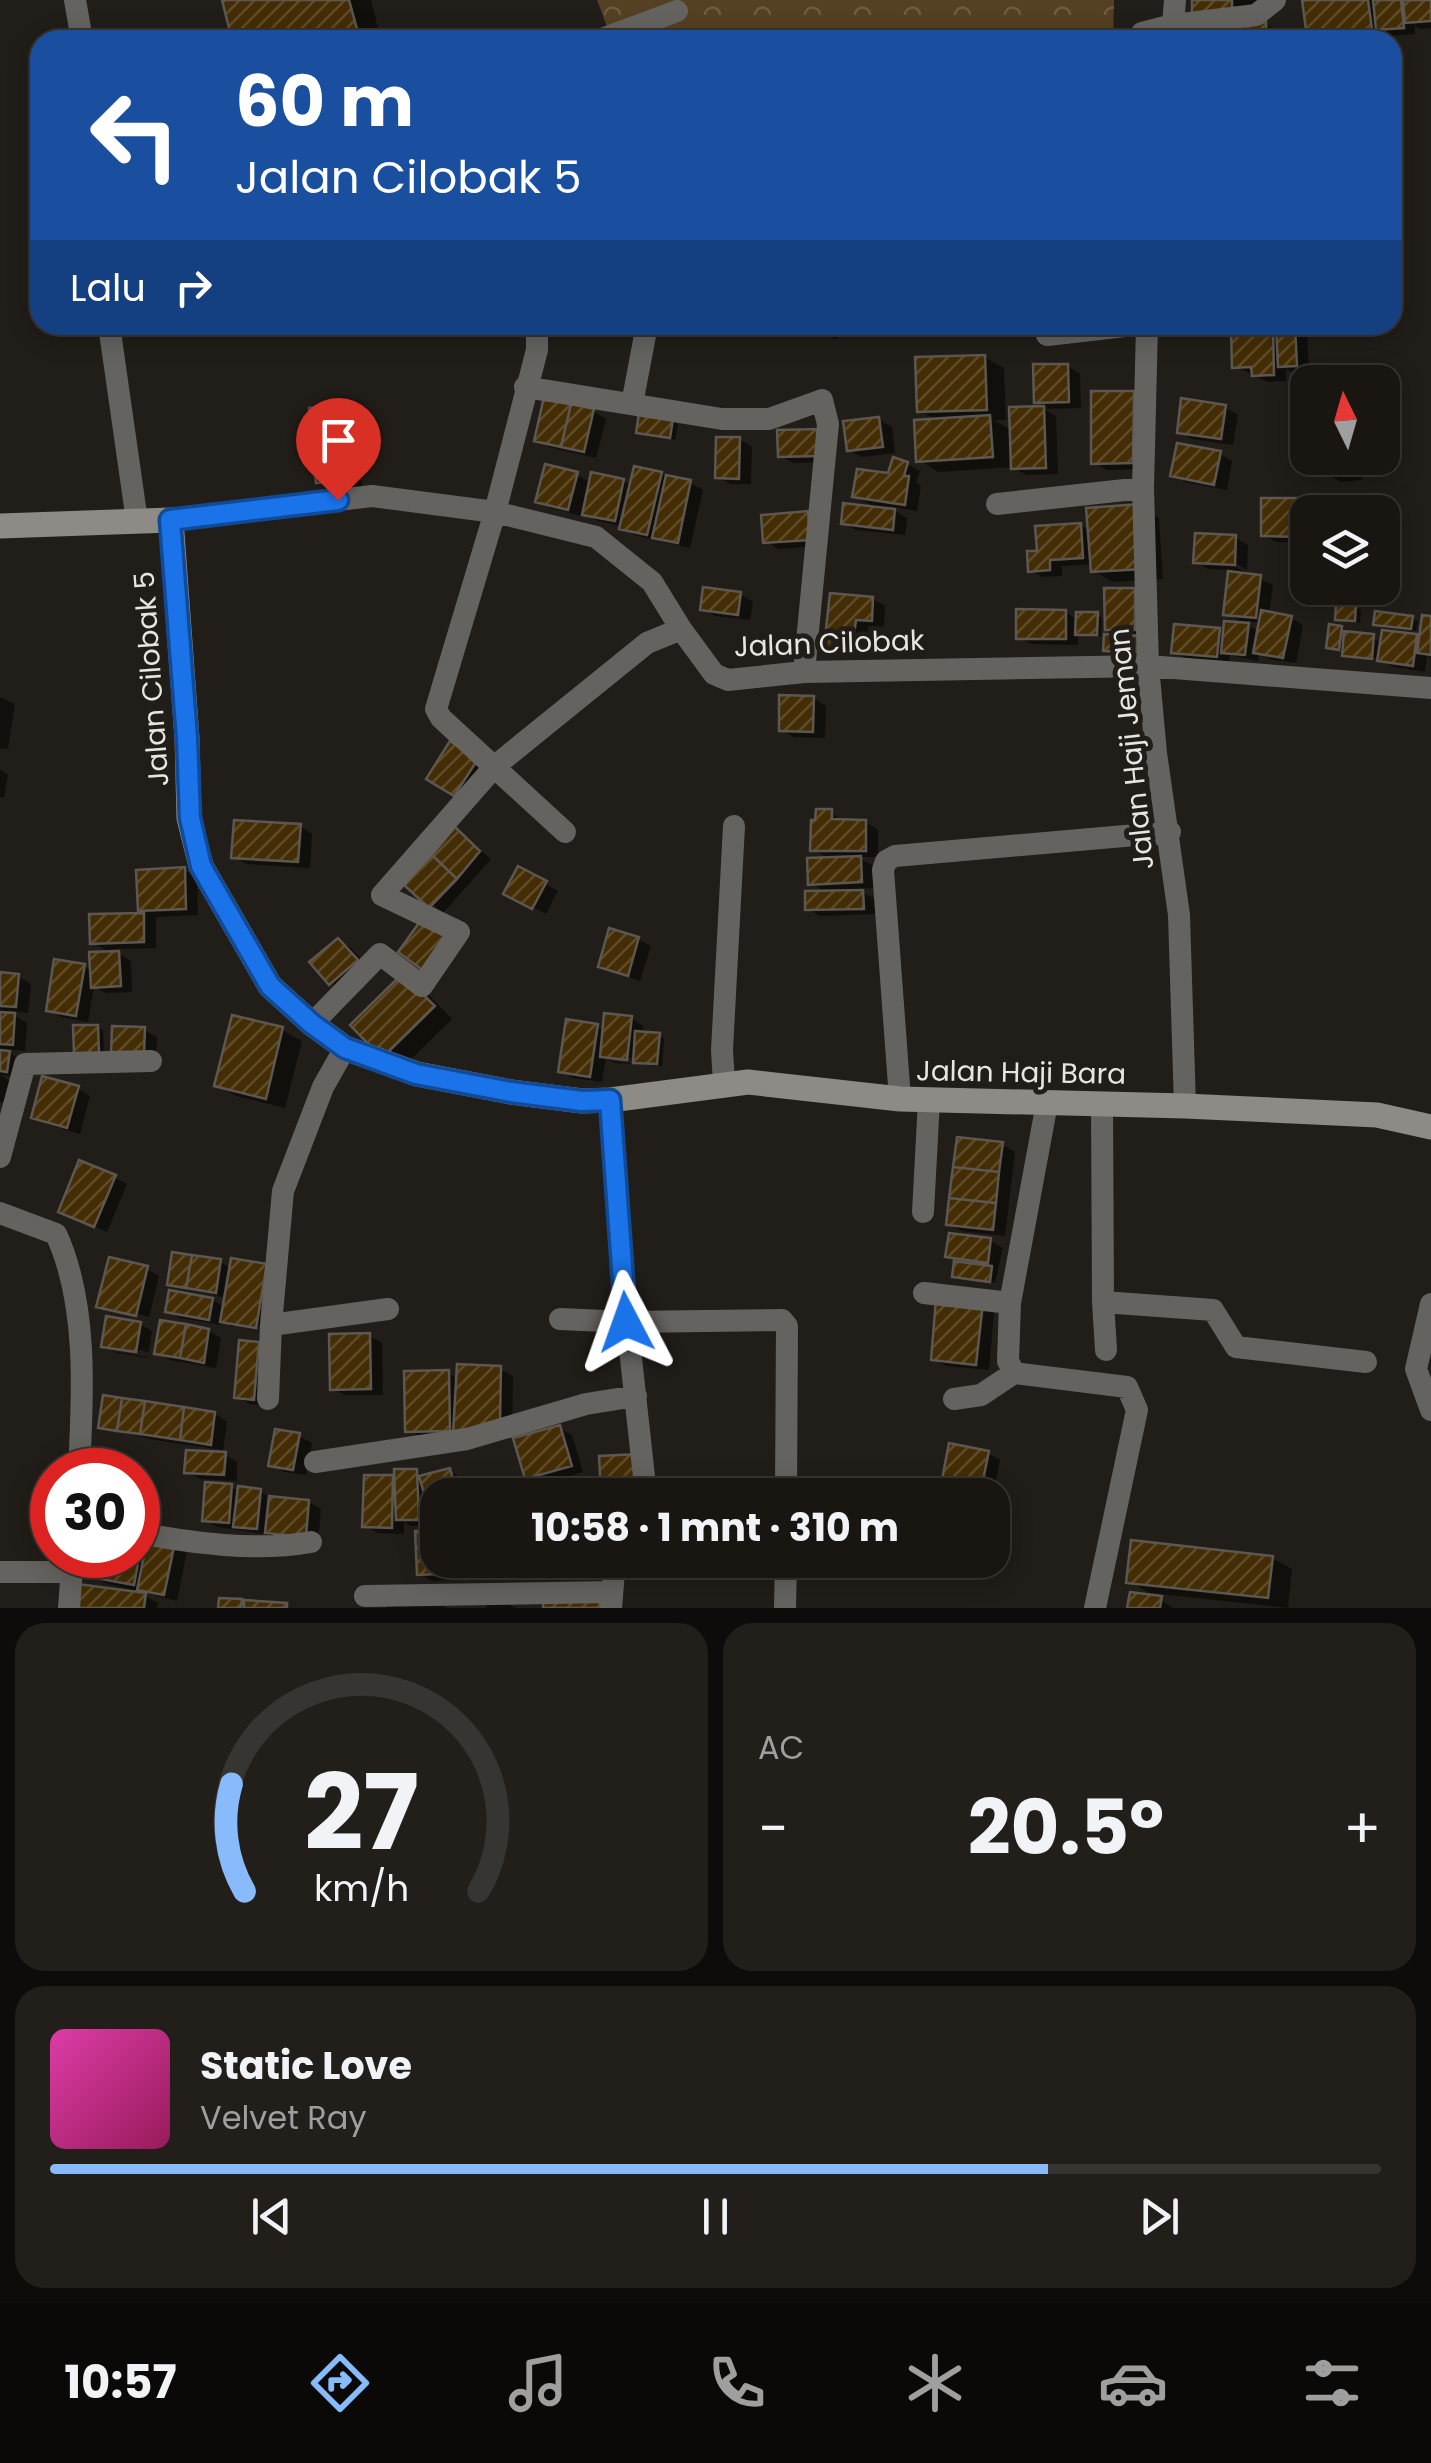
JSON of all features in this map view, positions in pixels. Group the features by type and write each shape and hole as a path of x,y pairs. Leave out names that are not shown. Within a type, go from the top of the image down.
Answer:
{"street":[{"path":"75,0 80,30"},
{"path":"1173,25 1175,0"},
{"path":"1154,30 1256,15 1274,0"},
{"path":"626,30 677,11"},
{"path":"110,335 137,522"},
{"path":"537,335 537,350 495,512 436,709 441,718 565,832"},
{"path":"632,404 644,335"},
{"name":"Jalan Haji Jeman","path":"1147,335 1143,488 1148,666 1179,914 1184,1106"},
{"path":"525,387 722,420 769,419 822,400 828,424 804,672"},
{"path":"998,504 1143,488"},
{"name":"Jalan Cilobak","path":"0,526 170,520 372,496 495,512 596,536 652,582 714,674 728,680 804,672 1148,666 1431,688"},
{"name":"Jalan Cilobak 5","path":"170,520 190,818 201,866 270,986 345,1048 416,1074 511,1092 582,1101 610,1100"},
{"path":"312,1024 380,954 422,986 459,932 382,895 495,766 647,644 681,630"},
{"path":"724,1083 722,1050 734,826"},
{"path":"900,1099 883,870 886,861 895,856 1170,832"},
{"path":"268,1399 283,1191 323,1088 345,1048"},
{"path":"0,1157 25,1064 150,1060"},
{"name":"Jalan Haji Bara","path":"610,1100 748,1082 900,1099 1184,1106 1377,1116 1431,1127"},
{"path":"610,1100 626,1322 644,1478"},
{"path":"923,1212 928,1100"},
{"path":"1014,1372 1008,1361 1010,1303 1047,1103"},
{"path":"1102,1104 1106,1350"},
{"path":"0,1213 56,1234 71,1266 83,1388 81,1448"},
{"path":"924,1293 1010,1303"},
{"path":"1103,1302 1214,1310 1236,1346 1366,1362"},
{"path":"1431,1304 1416,1369 1431,1410"},
{"path":"271,1325 388,1309"},
{"path":"560,1319 782,1320 788,1326 786,1478"},
{"path":"954,1398 981,1395 1014,1372 1126,1388 1137,1410 1095,1608"},
{"path":"315,1462 466,1438 586,1404 636,1396"},
{"path":"160,1537 186,1542 287,1546 311,1542"},
{"path":"0,1572 30,1568"},
{"path":"70,1608 71,1578"},
{"path":"785,1608 786,1578"},
{"path":"366,1596 610,1600"}],"green space":[{"path":"597,0 1114,0 1113,30 608,30"}],"building":[{"path":"222,0 349,0 357,30 230,30"},
{"path":"1192,0 1232,0 1232,11 1192,14"},
{"path":"1302,0 1368,0 1372,29 1306,30"},
{"path":"1373,0 1401,0 1404,28 1376,30"},
{"path":"1403,0 1431,0 1431,21 1405,23"},
{"path":"1266,22 1266,30 1206,30"},
{"path":"1231,335 1273,335 1274,375 1252,376 1251,367 1232,368"},
{"path":"1276,335 1295,335 1297,365 1278,367"},
{"path":"985,355 987,410 917,412 915,357"},
{"path":"1033,364 1068,364 1069,402 1034,403"},
{"path":"1091,391 1134,391 1133,463 1091,464"},
{"path":"544,397 571,404 561,447 534,441"},
{"path":"1181,398 1226,405 1221,439 1177,433"},
{"path":"571,404 594,409 584,452 561,447"},
{"path":"343,405 350,479 316,483 309,408"},
{"path":"1044,406 1046,468 1011,469 1009,407"},
{"path":"639,413 673,419 670,438 636,433"},
{"path":"990,415 993,457 916,462 914,420"},
{"path":"879,417 883,447 847,451 843,421"},
{"path":"820,429 820,456 778,457 777,430"},
{"path":"716,437 740,437 739,479 715,478"},
{"path":"1177,443 1221,451 1214,485 1170,476"},
{"path":"893,457 908,462 904,476 909,476 905,505 852,497 857,469 888,473"},
{"path":"545,464 578,472 568,510 535,502"},
{"path":"634,466 662,472 647,535 619,529"},
{"path":"591,472 624,479 615,521 582,515"},
{"path":"666,475 691,480 678,543 652,538"},
{"path":"1261,498 1290,498 1290,537 1261,536"},
{"path":"843,503 895,509 893,530 841,524"},
{"path":"1140,504 1144,569 1091,572 1086,508"},
{"path":"808,511 810,540 763,543 761,515"},
{"path":"1081,523 1083,558 1050,560 1050,570 1028,572 1027,551 1037,551 1035,526"},
{"path":"1195,533 1236,535 1235,565 1193,563"},
{"path":"1228,571 1261,575 1256,618 1223,615"},
{"path":"703,587 741,592 738,615 700,610"},
{"path":"1104,588 1135,588 1135,630 1105,630"},
{"path":"830,593 873,597 872,621 856,620 852,650 824,646"},
{"path":"1336,605 1356,605 1355,621 1335,620"},
{"path":"1016,609 1066,610 1066,639 1016,639"},
{"path":"1261,610 1292,616 1283,658 1253,653"},
{"path":"1375,611 1413,616 1411,629 1373,625"},
{"path":"1076,612 1098,612 1097,635 1075,635"},
{"path":"1422,615 1431,616 1431,655 1417,653"},
{"path":"1224,621 1249,623 1245,655 1221,653"},
{"path":"1174,624 1220,628 1217,657 1171,653"},
{"path":"1329,624 1342,626 1339,650 1326,648"},
{"path":"1382,630 1417,634 1413,666 1377,661"},
{"path":"1344,631 1374,634 1372,659 1342,656"},
{"path":"1104,634 1147,636 1146,653 1103,651"},
{"path":"779,695 814,696 813,732 779,731"},
{"path":"450,741 478,759 454,796 426,779"},
{"path":"816,809 832,809 832,819 866,820 866,851 810,851 811,820 815,820"},
{"path":"234,820 301,824 298,862 231,858"},
{"path":"455,827 480,851 457,879 432,855"},
{"path":"432,855 457,879 429,908 404,885"},
{"path":"861,856 862,882 808,885 807,858"},
{"path":"518,866 547,881 532,909 503,894"},
{"path":"185,867 186,909 138,911 136,870"},
{"path":"863,890 864,909 805,910 805,891"},
{"path":"144,913 144,942 90,944 89,914"},
{"path":"424,916 452,935 425,972 398,952"},
{"path":"609,928 639,937 628,976 598,967"},
{"path":"338,938 358,960 329,985 309,962"},
{"path":"119,951 121,986 91,988 89,952"},
{"path":"54,959 85,964 76,1016 46,1011"},
{"path":"0,972 19,974 16,1007 0,1006"},
{"path":"402,974 435,1006 382,1058 350,1025"},
{"path":"0,1012 15,1013 13,1045 0,1044"},
{"path":"604,1013 632,1016 627,1060 600,1057"},
{"path":"232,1015 283,1027 266,1099 214,1086"},
{"path":"566,1019 598,1024 590,1077 558,1072"},
{"path":"73,1025 98,1025 99,1053 74,1054"},
{"path":"112,1026 145,1027 144,1055 111,1054"},
{"path":"635,1031 660,1033 657,1064 633,1063"},
{"path":"0,1050 10,1051 7,1072 0,1071"},
{"path":"42,1076 79,1086 67,1128 31,1118"},
{"path":"957,1137 1003,1142 999,1172 953,1167"},
{"path":"79,1160 116,1175 94,1227 58,1212"},
{"path":"953,1167 999,1172 996,1203 949,1198"},
{"path":"949,1198 996,1203 993,1230 946,1225"},
{"path":"949,1233 991,1238 988,1263 945,1257"},
{"path":"172,1252 192,1255 186,1288 167,1285"},
{"path":"192,1255 221,1259 216,1293 186,1288"},
{"path":"109,1257 148,1266 136,1316 96,1307"},
{"path":"231,1258 267,1264 256,1328 220,1322"},
{"path":"954,1261 992,1266 990,1282 952,1277"},
{"path":"169,1290 213,1298 209,1320 165,1312"},
{"path":"936,1299 983,1303 976,1365 931,1360"},
{"path":"106,1316 141,1322 136,1352 101,1347"},
{"path":"160,1320 186,1324 180,1358 154,1354"},
{"path":"186,1324 209,1329 204,1363 180,1358"},
{"path":"370,1333 371,1389 330,1390 329,1334"},
{"path":"239,1340 259,1342 254,1400 234,1398"},
{"path":"457,1364 501,1366 500,1423 453,1434"},
{"path":"449,1370 450,1431 405,1432 404,1371"},
{"path":"103,1395 122,1398 117,1431 98,1428"},
{"path":"122,1398 145,1401 140,1434 117,1431"},
{"path":"145,1401 184,1407 180,1440 140,1434"},
{"path":"184,1407 215,1412 211,1445 180,1440"},
{"path":"560,1425 572,1466 525,1478 513,1438"},
{"path":"275,1429 300,1433 293,1470 268,1466"},
{"path":"949,1443 989,1451 983,1478 942,1478"},
{"path":"186,1450 226,1452 224,1475 184,1473"},
{"path":"638,1454 640,1478 600,1478 599,1456"},
{"path":"450,1468 453,1478 420,1480 419,1476"},
{"path":"394,1469 417,1469 419,1520 396,1520"},
{"path":"364,1475 393,1475 392,1528 362,1527"},
{"path":"205,1482 232,1484 229,1523 202,1521"},
{"path":"238,1486 261,1489 257,1529 233,1527"},
{"path":"269,1496 309,1500 306,1537 265,1533"},
{"path":"415,1531 420,1531 420,1575 417,1575"},
{"path":"160,1539 175,1542 164,1595 137,1590 139,1578 160,1578"},
{"path":"1131,1540 1273,1556 1268,1598 1126,1583"},
{"path":"96,1578 135,1578 134,1585"},
{"path":"78,1584 146,1593 144,1608 74,1608"},
{"path":"1130,1592 1162,1596 1160,1608 1127,1608"},
{"path":"544,1595 600,1597 600,1608 543,1608"},
{"path":"219,1598 242,1599 241,1608 218,1608"},
{"path":"244,1600 287,1603 287,1608 244,1608"}],"route":[{"path":"338,500 170,520 190,818 201,866 270,986 345,1048 416,1074 511,1092 582,1101 610,1100 626,1322"}]}
